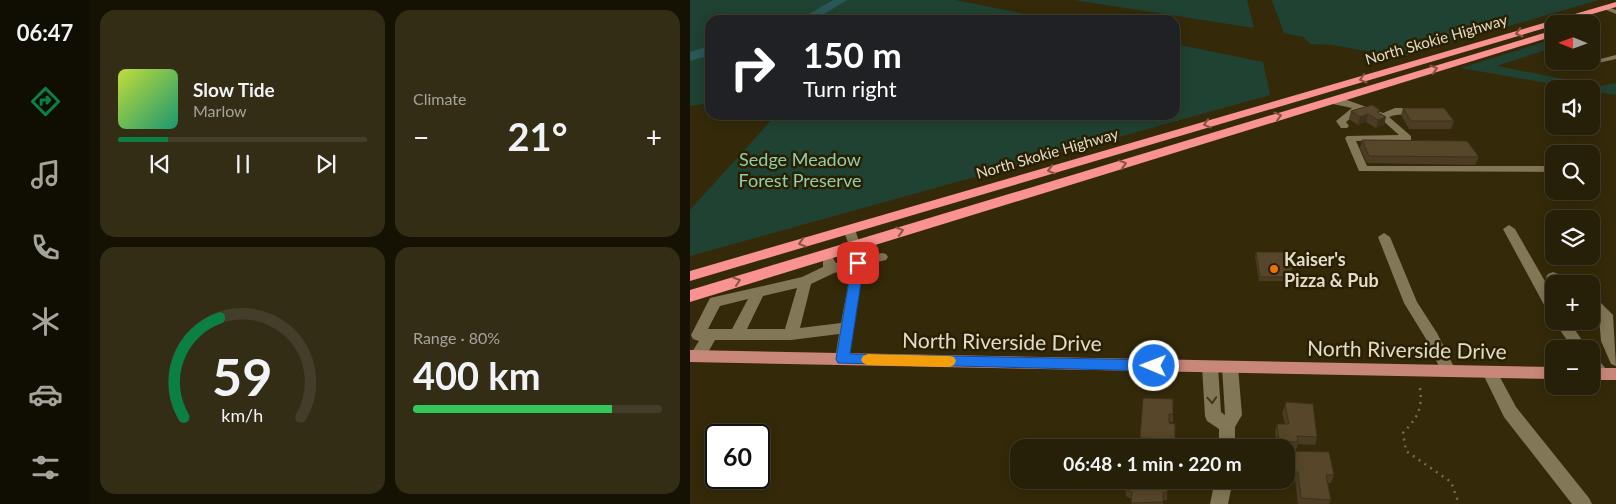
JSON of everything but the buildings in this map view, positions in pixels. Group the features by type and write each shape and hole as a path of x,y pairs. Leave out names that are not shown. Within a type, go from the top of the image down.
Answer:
{"highway":[{"name":"North Skokie Highway","path":"690,296 1327,96 1612,11"},
{"name":"North Skokie Highway","path":"690,276 849,229 1327,96 1352,94 1545,36"}],"main road":[{"name":"North Riverside Drive","path":"693,356 1545,373"}],"street":[{"path":"1600,61 1616,57"},
{"path":"1352,94 1358,108"},
{"path":"1327,96 1383,116 1408,138 1350,138 1363,169 1545,170"},
{"path":"1344,126 1341,121 1358,108"},
{"path":"1383,116 1396,111 1433,112"},
{"path":"849,229 854,246"},
{"path":"1509,229 1545,294"},
{"path":"1384,236 1410,303 1432,337 1448,371"},
{"path":"828,253 830,269"},
{"path":"847,328 791,334 698,335 715,302 805,282 830,269 882,257"},
{"path":"842,359 858,263"},
{"path":"791,334 805,282"},
{"path":"737,334 758,292"},
{"path":"1600,310 1606,315 1608,341 1616,360"},
{"path":"693,356 710,334"},
{"path":"1210,367 1213,416 1227,426"},
{"path":"1227,439 1227,426 1234,415 1230,367"},
{"path":"1490,372 1510,412 1582,504"},
{"path":"1218,504 1222,489"}],"path":[{"path":"1420,388 1423,404 1418,416 1403,433 1406,451 1451,482 1459,504"}],"green space":[{"path":"690,0 955,0 1030,15 705,15 705,104 690,106"},
{"path":"1074,0 1247,0 1254,28"},
{"path":"1272,0 1599,0 1402,57 1332,45 1311,44 1303,37 1284,33"},
{"path":"1545,42 1545,50 1497,66 1569,80 1545,80 1545,83 1461,68"},
{"name":"Sedge Meadow Forest Preserve","path":"1180,45 1263,62 1270,95 1180,120"},
{"path":"1616,83 1616,95 1600,92 1600,86"},
{"name":"Sedge Meadow Forest Preserve","path":"771,120 1180,120 690,256 690,210"}],"waterway":[{"path":"814,15 841,0"},
{"path":"690,57 705,52"}],"slow traffic":[{"path":"868,360 949,361"}],"place":[{"name":"Kaiser's Pizza & Pub","path":"1274,269"}],"route":[{"path":"858,263 842,359 1154,366"}]}
